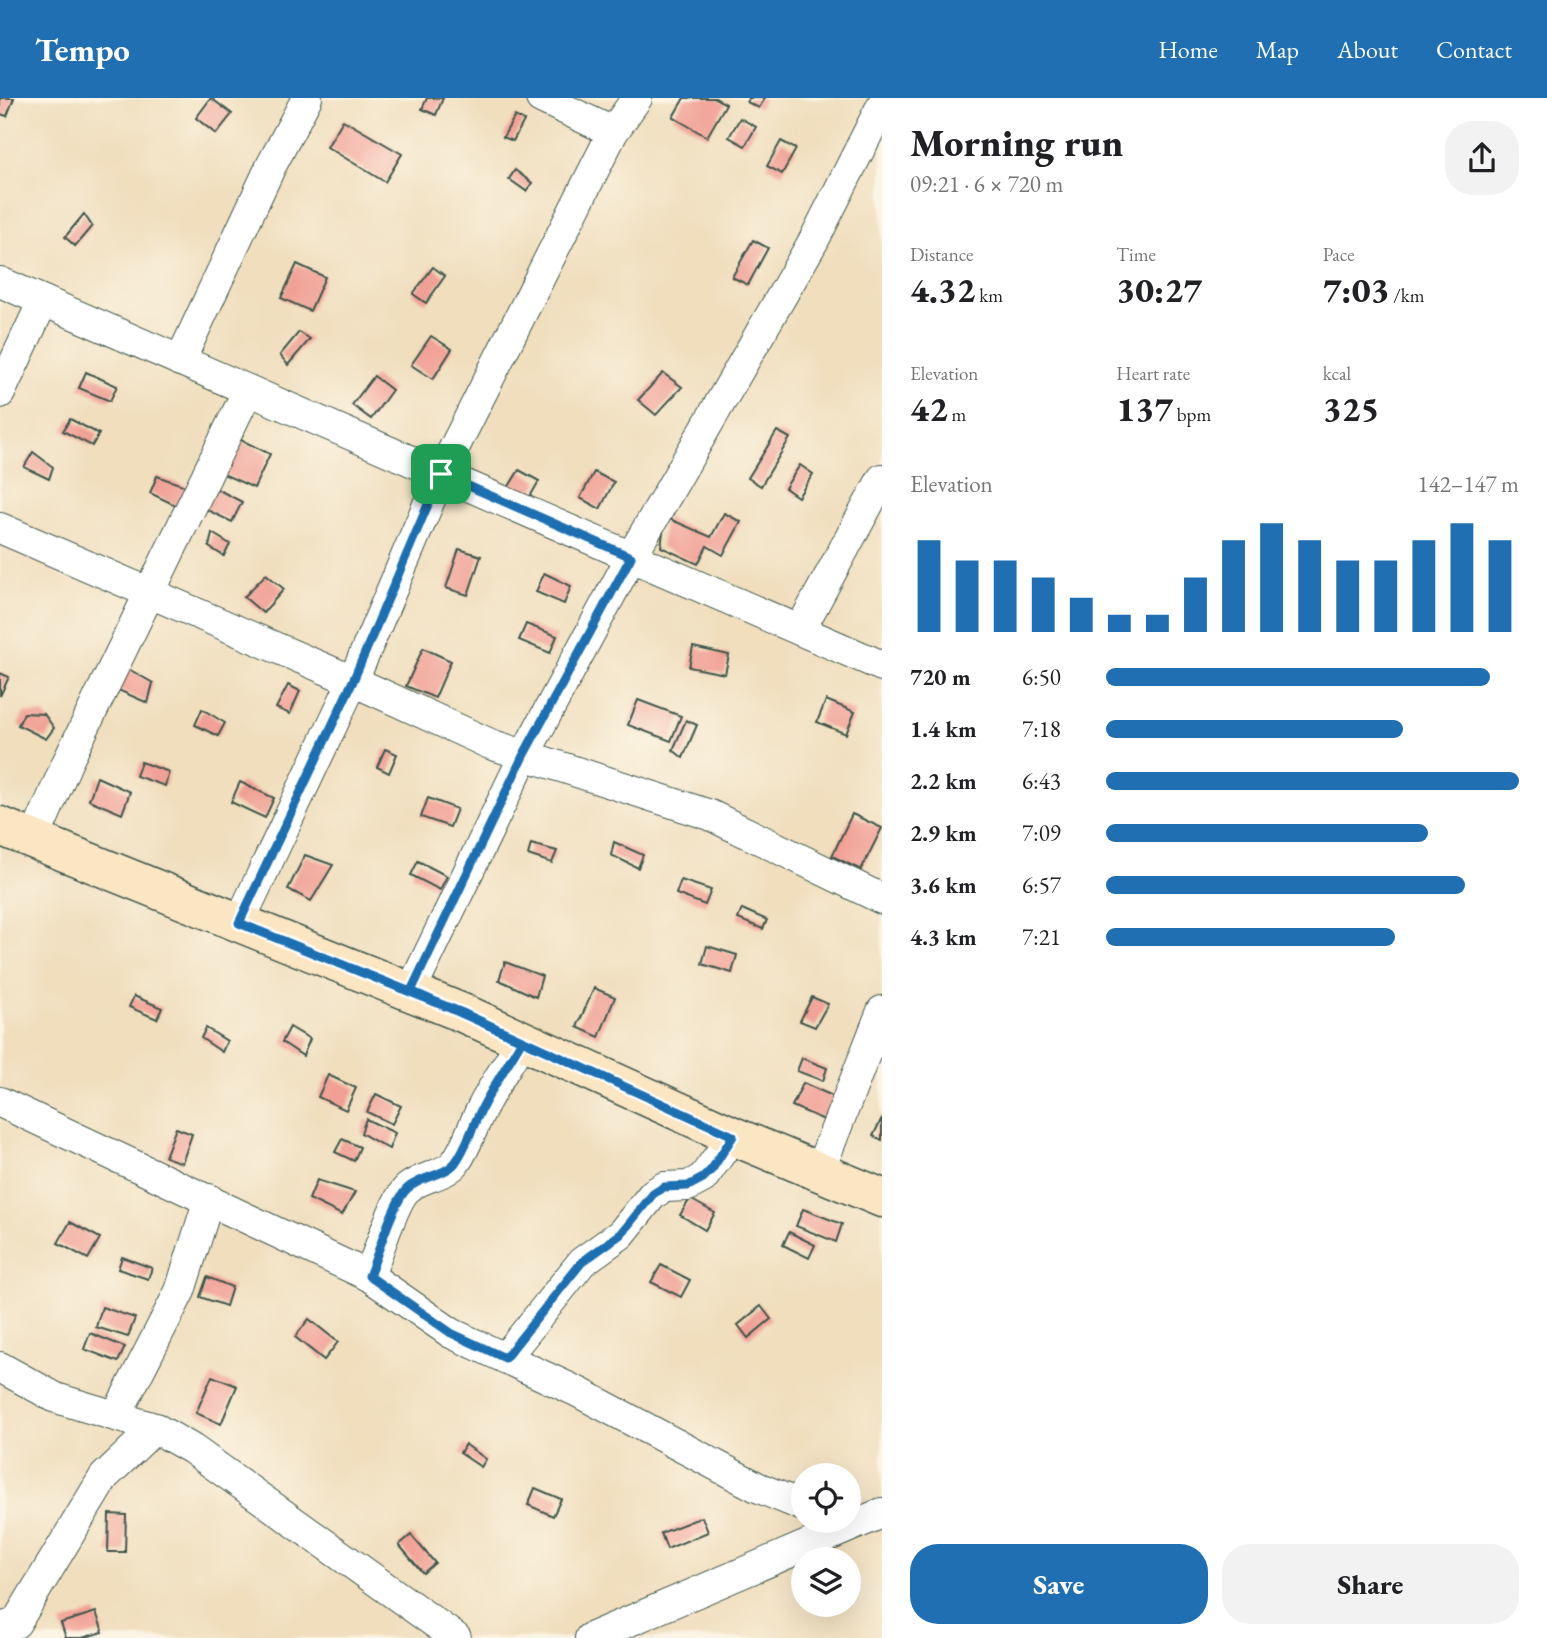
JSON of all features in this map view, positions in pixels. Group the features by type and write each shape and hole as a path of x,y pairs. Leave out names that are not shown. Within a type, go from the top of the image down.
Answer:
{"main road":[{"path":"17,833 411,991 733,1136 882,1198"}],"street":[{"path":"180,361 271,166 307,98"},
{"path":"541,98 613,132"},
{"path":"239,923 353,681 441,474 613,132 637,98"},
{"path":"411,991 523,756 631,557 814,240 882,105"},
{"path":"0,282 882,666"},
{"path":"0,393 43,301"},
{"path":"17,833 67,763 248,390"},
{"path":"800,630 882,479"},
{"path":"0,528 491,744 710,815 882,899"},
{"path":"819,1172 882,1011"},
{"path":"369,1276 405,1190 422,1178 453,1166 522,1040"},
{"path":"0,1102 369,1276 451,1333 578,1392 757,1487 791,1501"},
{"path":"505,1358 582,1262 621,1234 653,1194 664,1187 688,1186 703,1178 733,1136"},
{"path":"116,1416 180,1291 209,1199"},
{"path":"0,1367 56,1398 155,1428 192,1449 456,1638"},
{"path":"0,1628 16,1623 23,1613 104,1477 155,1428"},
{"path":"861,1519 882,1513"},
{"path":"606,1635 824,1533"}],"building":[{"path":"0,98 14,98 7,116 0,114"},
{"path":"211,98 232,114 216,134 196,118"},
{"path":"427,98 443,98 436,115 422,109"},
{"path":"684,98 715,98 726,104 707,137 673,117"},
{"path":"749,98 765,98 759,108 747,102"},
{"path":"515,116 524,121 513,141 503,137"},
{"path":"740,118 756,127 745,146 729,137"},
{"path":"343,120 402,154 385,182 327,147"},
{"path":"781,141 796,149 782,174 767,166"},
{"path":"515,170 532,183 526,191 509,179"},
{"path":"84,214 92,226 75,246 65,237"},
{"path":"753,240 768,248 748,285 732,277"},
{"path":"297,264 325,277 310,311 281,298"},
{"path":"433,267 445,276 426,303 413,294"},
{"path":"299,332 310,339 288,365 280,355"},
{"path":"431,336 452,349 433,379 411,365"},
{"path":"86,372 117,386 110,401 79,388"},
{"path":"663,373 682,387 656,415 638,400"},
{"path":"374,376 392,390 371,419 352,405"},
{"path":"70,419 99,434 92,446 63,431"},
{"path":"777,431 790,438 761,486 748,478"},
{"path":"237,438 270,454 254,488 221,473"},
{"path":"33,452 53,467 49,479 24,467"},
{"path":"800,465 813,474 798,497 785,488"},
{"path":"519,470 539,481 528,500 508,488"},
{"path":"594,472 614,482 600,509 580,498"},
{"path":"157,476 188,487 177,506 150,493"},
{"path":"213,487 242,502 232,522 203,508"},
{"path":"724,513 741,522 723,555 707,546 698,564 661,547 665,517 711,537"},
{"path":"212,533 230,544 224,556 209,547"},
{"path":"459,549 481,556 468,595 446,588"},
{"path":"544,573 571,586 564,604 536,592"},
{"path":"266,574 284,589 263,613 244,597"},
{"path":"526,624 557,636 550,653 519,640"},
{"path":"693,647 729,655 725,674 689,667"},
{"path":"423,648 451,661 435,698 406,686"},
{"path":"125,667 153,683 148,703 118,690"},
{"path":"0,673 9,677 0,696"},
{"path":"288,685 300,691 290,714 276,708"},
{"path":"638,700 681,716 671,741 628,725"},
{"path":"826,700 855,712 846,734 817,722"},
{"path":"202,709 225,723 218,736 195,725"},
{"path":"24,713 44,714 54,728 46,739 18,725"},
{"path":"686,720 697,725 683,758 673,750"},
{"path":"385,749 397,754 389,773 377,767"},
{"path":"141,762 169,772 165,786 136,776"},
{"path":"97,777 130,792 122,814 89,800"},
{"path":"240,782 274,798 265,818 231,802"},
{"path":"428,798 457,809 450,827 421,817"},
{"path":"852,814 882,828 861,870 832,856"},
{"path":"614,842 643,855 638,868 611,855"},
{"path":"531,844 557,851 552,863 528,855"},
{"path":"305,855 333,865 311,901 288,889"},
{"path":"418,861 447,876 440,890 411,875"},
{"path":"681,880 711,890 705,905 676,894"},
{"path":"742,909 767,920 763,929 738,919"},
{"path":"707,946 737,955 732,973 702,964"},
{"path":"505,962 542,976 536,997 499,980"},
{"path":"594,988 615,997 599,1037 577,1027"},
{"path":"134,996 162,1008 157,1019 129,1007"},
{"path":"812,997 828,1004 815,1027 800,1021"},
{"path":"290,1027 310,1039 303,1056 282,1042"},
{"path":"206,1028 227,1041 222,1052 201,1038"},
{"path":"802,1058 827,1068 823,1081 797,1071"},
{"path":"328,1075 356,1088 346,1110 318,1097"},
{"path":"803,1083 835,1097 824,1120 792,1106"},
{"path":"376,1094 401,1106 392,1124 367,1112"},
{"path":"882,1118 882,1140 873,1136"},
{"path":"366,1119 395,1133 389,1149 361,1133"},
{"path":"176,1128 192,1134 182,1163 165,1157"},
{"path":"342,1139 360,1147 354,1161 335,1152"},
{"path":"317,1180 355,1192 342,1215 309,1199"},
{"path":"690,1199 715,1213 705,1230 680,1215"},
{"path":"803,1209 842,1224 836,1242 796,1226"},
{"path":"70,1222 100,1238 88,1259 58,1243"},
{"path":"789,1232 815,1245 809,1258 783,1245"},
{"path":"122,1257 152,1268 148,1279 118,1269"},
{"path":"661,1265 690,1280 681,1297 651,1282"},
{"path":"207,1277 232,1287 226,1306 200,1297"},
{"path":"761,1306 771,1319 748,1338 738,1325"},
{"path":"102,1307 135,1318 128,1337 96,1327"},
{"path":"309,1319 338,1342 324,1360 295,1337"},
{"path":"90,1333 125,1347 118,1362 84,1349"},
{"path":"212,1376 237,1386 221,1424 196,1413"},
{"path":"465,1444 486,1459 481,1467 460,1453"},
{"path":"535,1488 561,1499 553,1516 528,1505"},
{"path":"109,1514 126,1515 125,1552 108,1552"},
{"path":"702,1517 708,1532 667,1549 661,1533"},
{"path":"411,1535 435,1563 423,1573 399,1545"},
{"path":"96,1612 103,1632 82,1638 66,1638 61,1623"}],"route":[{"path":"441,474 353,681 239,923 465,1014 733,1136 703,1178 688,1186 664,1187 653,1194 621,1234 582,1262 505,1358 451,1333 369,1276 405,1190 422,1178 453,1166 522,1040 465,1014 411,991 523,756 631,557 441,474"}]}
